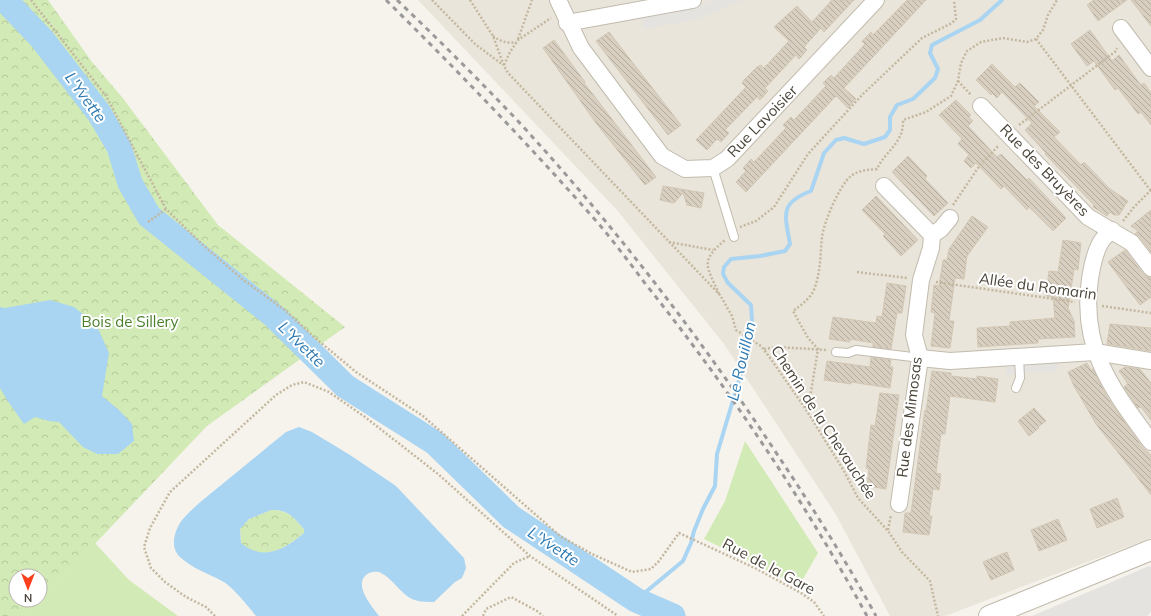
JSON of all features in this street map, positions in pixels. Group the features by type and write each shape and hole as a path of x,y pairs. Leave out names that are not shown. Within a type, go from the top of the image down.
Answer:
{"street":[{"path":"562,11 693,0"},
{"name":"Rue Lavoisier","path":"562,11 581,48 662,156 685,168 713,168 727,159 876,0"},
{"path":"1121,28 1151,68"},
{"name":"Rue des Bruyères","path":"981,106 1009,133 1088,217 1132,243 1151,268"},
{"path":"884,186 932,235 941,229 950,218"},
{"path":"1112,230 1103,239 1096,251 1091,269 1088,304 1091,336 1095,352 1108,381 1120,401 1151,442"},
{"name":"Rue des Mimosas","path":"899,504 920,358 914,335 921,280 931,248 932,235"},
{"path":"920,358 950,361 1095,352 1151,361"},
{"path":"997,614 1151,550"}],"lane":[{"path":"713,168 734,235"},
{"path":"836,352 848,353 856,350 920,358"},
{"path":"1016,388 1020,378 1019,357"}],"path":[{"path":"31,0 106,96 166,209 148,222"},
{"path":"432,0 474,44 504,66"},
{"path":"470,0 493,36 508,73 720,295"},
{"path":"518,41 532,0"},
{"path":"720,295 707,265 713,250 734,235 736,228 756,221 774,207 808,154 862,95 922,38 952,23 956,19 954,0"},
{"path":"504,66 510,52 518,41 541,23 562,11"},
{"path":"950,218 950,209 978,168 1009,133 1116,51 1121,28"},
{"path":"493,36 499,41 512,43 518,41"},
{"path":"1036,39 1151,191 1134,207 1120,225 1112,230"},
{"path":"958,81 981,106"},
{"name":"Rue de la Gare","path":"166,209 203,245 242,279 286,311 314,337 356,372 423,416 560,536 592,554 632,572 651,568 659,561 679,533 686,535 757,568 801,593 814,602 824,616"},
{"path":"669,242 713,250"},
{"name":"Allée du Romarin","path":"857,272 1151,313"},
{"name":"Chemin de la Chevauchée","path":"720,295 732,316 736,330 763,349 805,408 844,471 858,498 888,531 902,552 930,582 938,616"},
{"path":"763,349 777,347 836,352"},
{"path":"215,616 206,607 186,597 165,582 151,568 144,548 150,528 170,492 276,394 292,385 304,382 329,392 365,416 438,474 530,556 618,616"},
{"path":"462,616 514,563 530,556"},
{"path":"483,616 486,609 511,597 537,611 543,616"}],"shaded area":[{"path":"418,0 1151,0 1151,538 945,616 890,616 835,513 724,344 617,210"},
{"path":"715,0 744,0 696,20 643,29 641,18 693,8"},
{"path":"1058,361 1058,371 1006,375 1005,364"},
{"path":"1149,566 1151,567 1151,611 1148,616 1032,616"}],"green space":[{"name":"Bois de Sillery","path":"0,0 48,0 92,62 122,97 218,225 345,327 207,426 48,593 48,568 8,568 8,608 30,608 21,616 0,616"},
{"path":"745,441 818,553 799,586 704,539 725,501"},
{"path":"271,510 282,511 290,515 304,529 304,533 290,544 266,553 258,552 241,544 240,529 249,519"},
{"path":"95,543 129,580 178,616 21,616 30,608 48,608 48,593"}],"water":[{"path":"50,300 74,307 96,324 109,353 102,396 119,410 132,424 134,441 118,454 97,454 83,447 59,422 35,417 24,424 0,388 0,307 5,308"},
{"path":"299,427 312,432 350,455 396,486 464,558 466,568 462,578 455,582 434,602 425,602 412,599 381,573 369,573 364,577 362,588 368,601 379,616 256,616 231,587 184,561 177,553 174,545 176,531 183,519 204,499 286,432","holes":["271,510 286,512 293,517 304,529 304,533 289,544 274,551 258,552 241,543 240,529 249,519"]}],"building":[{"path":"832,0 854,0 824,32 821,28 804,47 807,50 799,59 796,55 765,88 768,91 760,100 757,97 725,130 729,133 721,142 717,139 707,150 696,140 746,87 742,83 745,79 757,67 761,65 764,68 789,41 774,27 797,6 812,22"},
{"path":"907,0 926,0 844,88 856,99 848,108 836,96 746,192 736,182 746,171 743,168 751,159 754,162 786,128 783,125 791,117 794,120 826,86 823,83 831,75 834,78 865,44 862,41 871,32 873,35"},
{"path":"1094,0 1127,0 1098,21 1087,5"},
{"path":"1131,0 1151,0 1151,26"},
{"path":"1090,30 1112,61 1119,55 1141,85 1144,83 1151,93 1151,125 1141,112 1138,114 1118,88 1115,90 1094,61 1087,66 1071,44"},
{"path":"609,32 681,125 668,135 596,41"},
{"path":"554,40 585,82 584,83 656,177 645,185 596,123 543,48"},
{"path":"992,64 1015,87 1020,83 1039,102 1034,106 1060,132 1054,137 1081,165 1084,162 1110,189 1128,201 1119,215 1114,215 1110,212 1107,216 1093,207 1094,205 1045,154 1046,153 1025,130 1032,123 1002,92 997,98 992,93 991,95 976,80"},
{"path":"956,100 971,115 969,117 973,121 968,126 997,157 1001,154 1027,180 1029,178 1066,218 1053,231 1029,207 1027,210 1004,186 1001,189 976,163 971,168 964,161 969,155 958,144 962,139 939,115"},
{"path":"908,156 927,176 925,179 948,203 934,216 892,172"},
{"path":"663,186 704,193 701,208 687,205 683,193 674,203 660,200"},
{"path":"876,196 918,240 901,256 883,236 885,234 862,210"},
{"path":"1151,210 1151,252 1140,237 1135,234 1138,231 1131,226"},
{"path":"972,216 988,227 967,256 964,279 955,278 949,321 954,321 950,348 931,346 935,313 931,312 934,285 939,286 943,260 947,260 949,249"},
{"path":"1063,240 1081,243 1078,270 1074,269 1068,310 1074,321 1075,337 1038,339 1038,343 978,347 977,328 1010,326 1010,322 1055,318 1053,297 1046,296 1049,271 1058,272"},
{"path":"1125,250 1143,274 1147,277 1151,277 1151,297 1140,305 1108,262"},
{"path":"887,283 906,286 902,313 897,313 891,349 873,347 873,343 850,339 850,342 829,339 833,317 876,323 877,316 882,317"},
{"path":"1110,324 1151,328 1151,351 1107,344"},
{"path":"871,357 891,360 890,367 893,367 890,388 851,382 851,384 824,380 827,361 870,367"},
{"path":"1087,363 1091,370 1093,369 1107,397 1143,448 1151,455 1151,495 1096,424 1074,386 1068,372"},
{"path":"1125,367 1140,369 1151,383 1151,420 1141,407 1138,408 1124,387 1128,384 1119,371"},
{"path":"932,371 951,373 951,376 977,379 977,376 998,379 995,402 950,396 945,434 941,434 936,473 941,474 939,490 933,489 929,516 932,516 929,535 903,532 905,513 911,513 924,416"},
{"path":"880,393 899,395 886,489 867,486 869,469 866,468 871,425 875,426"},
{"path":"1034,408 1046,421 1029,436 1018,421"},
{"path":"1117,498 1124,517 1097,528 1090,509"},
{"path":"1058,519 1067,540 1039,551 1031,530"},
{"path":"1007,552 1014,570 991,580 983,562"}],"waterway":[{"name":"L'Yvette","path":"5,0 42,39 99,113 119,147 130,183 149,216 274,316 345,386 435,443 511,517 636,600 673,616"},
{"name":"Le Rouillon","path":"636,600 683,561 703,509 715,486 717,454 742,370 745,338 752,321 751,305 728,283 723,274 724,267 731,259 760,256 785,251 790,244 786,218 789,205 794,200 811,191 824,153 836,140 844,138 864,144 885,137 890,130 890,117 897,105 913,99 935,78 938,69 930,53 932,45 980,20 1002,0"}],"railway":[{"path":"386,0 520,138 572,194 616,245 705,362 763,444 817,529 867,616"},
{"path":"397,0 458,59 517,120 587,199 653,280 716,364 746,407 827,532 876,616"}]}
